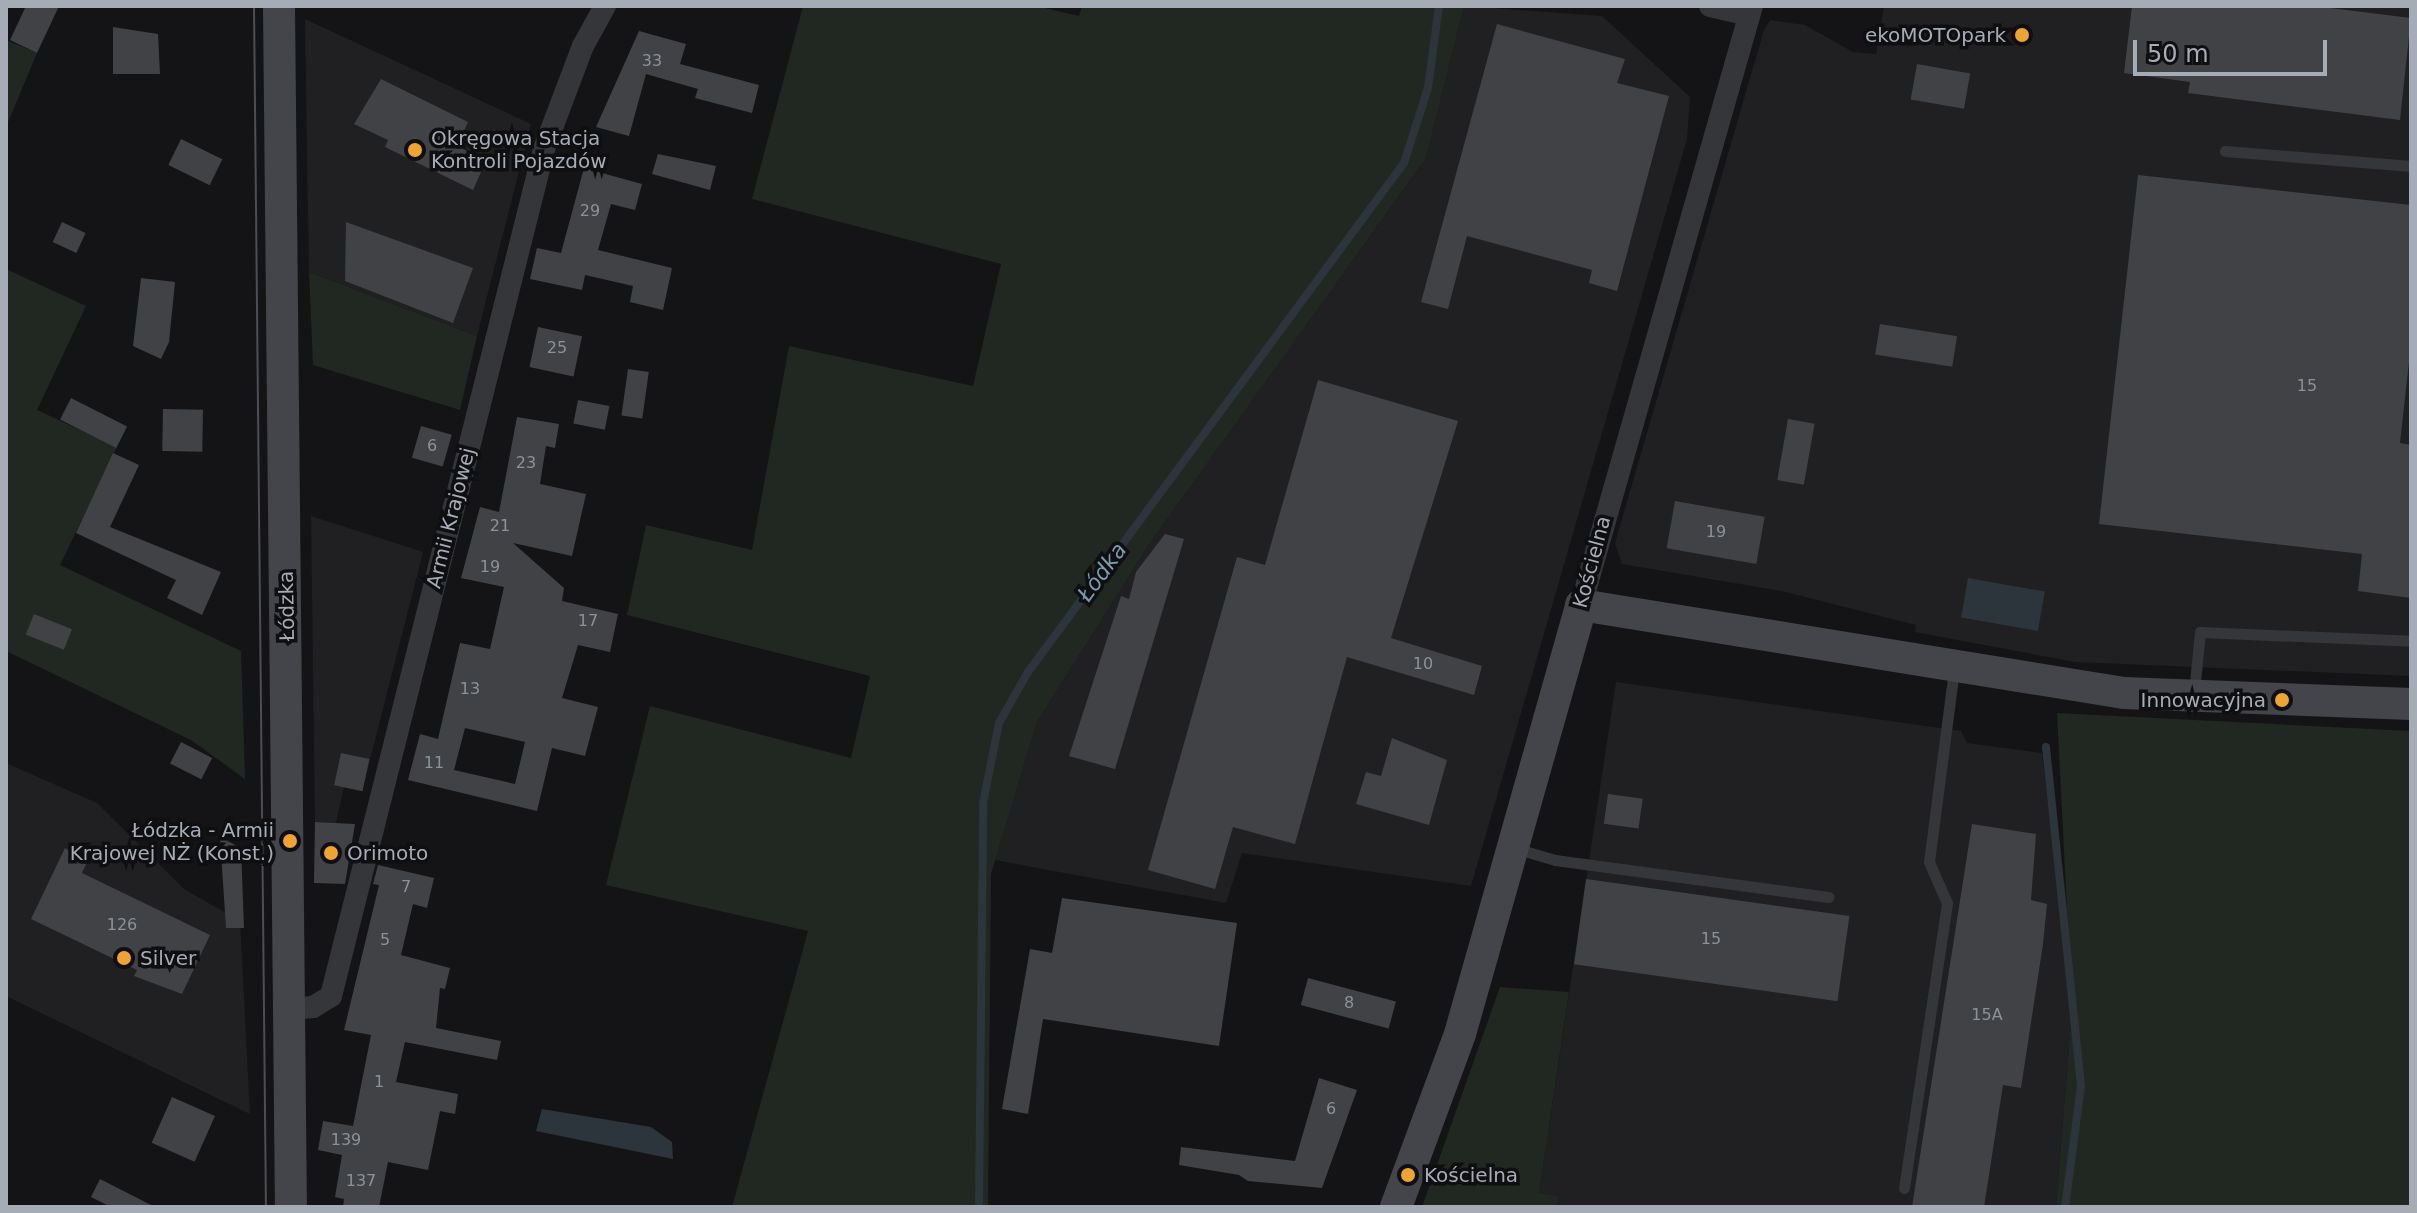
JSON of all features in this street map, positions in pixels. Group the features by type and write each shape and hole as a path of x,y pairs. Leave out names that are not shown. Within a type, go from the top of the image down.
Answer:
{"street":[{"name":"Łódzka","path":"279,6 291,1009 290,1201"},
{"name":"Armii Krajowej","path":"291,1009 323,1004 331,996 544,149 583,46 605,6"},
{"path":"1710,6 1750,11"},
{"name":"Kościelna","path":"1396,1207 1460,1034 1750,11"},
{"path":"1581,605 2110,691 2193,697 2411,704"}],"lane":[{"path":"2225,151 2411,166"},
{"path":"2193,697 2200,632 2411,641"},
{"path":"1904,1188 1947,903 1929,862 1954,668"},
{"path":"1513,848 1555,860 1829,897"}],"shaded area":[{"path":"803,6 1036,6 1079,16 1082,6 1464,6 1426,158 1148,546 1037,722 991,874 988,1207 732,1207 808,931 606,885 650,706 851,758 870,676 627,615 646,525 752,550 789,346 973,386 1001,264 752,199"},
{"path":"1464,6 1602,16 1690,97 1687,139 1471,886 1242,853 1226,903 995,860 1037,722 1148,546 1426,158"},
{"path":"1884,6 2411,6 2411,676 2075,662 1915,632 1916,625 1782,591 1622,564 1615,543 1764,30 1770,20 1805,25 1853,52 1876,54"},
{"name":"Okręgowa Stacja Kontroli Pojazdów","path":"305,19 531,124 477,336 309,272"},
{"path":"6,40 37,53 6,127"},
{"path":"6,269 86,306 37,410 117,447 60,565 241,651 245,779 191,740 6,651"},
{"path":"309,272 477,336 460,410 313,365"},
{"path":"311,516 423,552 362,791 344,787 336,823 315,822"},
{"path":"1968,578 2045,592 2038,631 1961,617"},
{"path":"1616,682 1961,731 1967,743 2042,753 2072,1008 2056,1207 1557,1207 1559,1196 1539,1193"},
{"path":"2057,713 2411,731 2411,1207 2056,1207 2072,1008"},
{"name":"Silver","path":"6,763 97,803 184,889 240,921 250,1114 6,996"},
{"path":"1500,987 1569,992 1539,1193 1559,1196 1557,1207 1422,1207"},
{"path":"542,1109 651,1127 672,1142 673,1159 536,1131"}],"building":[{"path":"26,6 59,6 37,53 10,40"},
{"path":"2132,6 2314,6 2411,18 2400,120 2188,93 2190,82 2124,73"},
{"path":"1497,24 1625,59 1617,83 1669,96 1617,291 1589,283 1592,270 1467,236 1448,309 1421,302"},
{"path":"113,27 158,34 160,74 113,74"},
{"path":"639,31 686,44 680,64 759,85 752,113 695,98 698,89 646,74 629,136 596,127"},
{"path":"1917,64 1970,73 1964,109 1911,99"},
{"path":"381,79 468,122 457,146 486,161 473,190 385,147 388,140 354,124"},
{"path":"181,139 222,159 210,185 168,165"},
{"path":"658,154 716,166 710,190 652,174"},
{"path":"584,168 642,184 635,210 611,204 598,250 672,268 663,310 630,302 633,286 585,275 582,290 530,279 537,248 561,253"},
{"path":"2138,175 2411,205 2411,344 2400,443 2411,445 2411,598 2358,591 2362,554 2099,524"},
{"path":"62,222 86,233 76,253 53,242"},
{"path":"346,222 473,268 453,323 345,281"},
{"path":"141,278 175,282 169,342 161,359 133,346"},
{"path":"1880,324 1957,336 1952,367 1875,355"},
{"path":"538,327 582,336 573,376 529,367"},
{"path":"628,369 649,372 642,418 621,416"},
{"path":"1318,380 1458,421 1391,638 1482,666 1474,695 1347,657 1295,844 1233,827 1215,889 1148,870 1237,557 1265,565"},
{"path":"71,398 127,427 116,448 60,419"},
{"path":"578,400 609,406 605,430 573,424"},
{"path":"163,409 203,410 202,452 162,451"},
{"path":"517,417 559,424 555,448 546,446 540,484 586,494 572,556 513,543 564,588 562,601 618,614 610,652 578,645 562,698 598,707 585,756 552,748 537,811 408,780 420,734 438,739 460,643 490,649 504,587 461,578 480,507 499,512","holes":["465,728 525,742 515,784 454,770"]},
{"path":"1788,419 1815,424 1804,485 1777,480"},
{"path":"421,426 452,435 443,467 412,458"},
{"path":"113,453 139,465 110,527 221,572 202,615 167,598 176,580 76,533"},
{"path":"1675,501 1765,517 1756,564 1667,548"},
{"path":"1165,534 1184,539 1115,769 1069,756 1121,596 1129,599 1136,572"},
{"path":"34,614 72,629 64,650 26,634"},
{"path":"1392,738 1447,760 1429,825 1356,804 1366,772 1381,776"},
{"path":"181,742 212,758 201,779 170,763"},
{"path":"341,753 369,759 363,791 334,785"},
{"path":"1608,794 1643,799 1638,829 1604,824"},
{"name":"Orimoto","path":"315,822 355,824 345,884 314,883"},
{"path":"1972,824 2036,834 2031,900 2047,904 2021,1088 2003,1085 1984,1207 1912,1207"},
{"path":"220,837 241,848 244,928 226,928"},
{"path":"65,848 87,862 82,873 210,935 182,994 134,976 137,970 31,919"},
{"path":"378,865 434,878 427,908 413,904 401,955 450,968 445,989 440,988 436,1028 501,1041 497,1060 405,1042 396,1082 458,1094 455,1114 440,1111 428,1170 388,1162 379,1207 343,1207 344,1199 335,1197 342,1155 318,1150 323,1121 353,1126 371,1035 344,1030 379,885 373,884"},
{"path":"1586,879 1849,916 1837,1001 1574,964"},
{"path":"1062,898 1237,923 1219,1046 1043,1019 1028,1114 1002,1109 1030,949 1052,953"},
{"path":"1308,978 1396,1002 1389,1029 1301,1005"},
{"path":"1319,1078 1357,1090 1322,1188 1248,1181 1239,1175 1179,1165 1181,1147 1295,1161"},
{"path":"172,1097 215,1116 195,1162 152,1143"},
{"path":"100,1179 155,1207 111,1207 91,1197"}],"waterway":[{"name":"Łódka","path":"979,1207 983,803 999,723 1028,672 1404,163 1428,88 1439,6"},
{"path":"2046,747 2081,1086 2065,1207"}],"tram line":[{"path":"254,6 266,1207"}],"place":[{"name":"ekoMOTOpark","path":"2022,35"},
{"name":"Okręgowa Stacja Kontroli Pojazdów","path":"415,150"},
{"name":"Innowacyjna","path":"2282,700"},
{"name":"Łódzka - Armii Krajowej NŻ (Konst.)","path":"290,841"},
{"name":"Orimoto","path":"331,853"},
{"name":"Silver","path":"124,958"},
{"name":"Kościelna","path":"1408,1175"}]}
